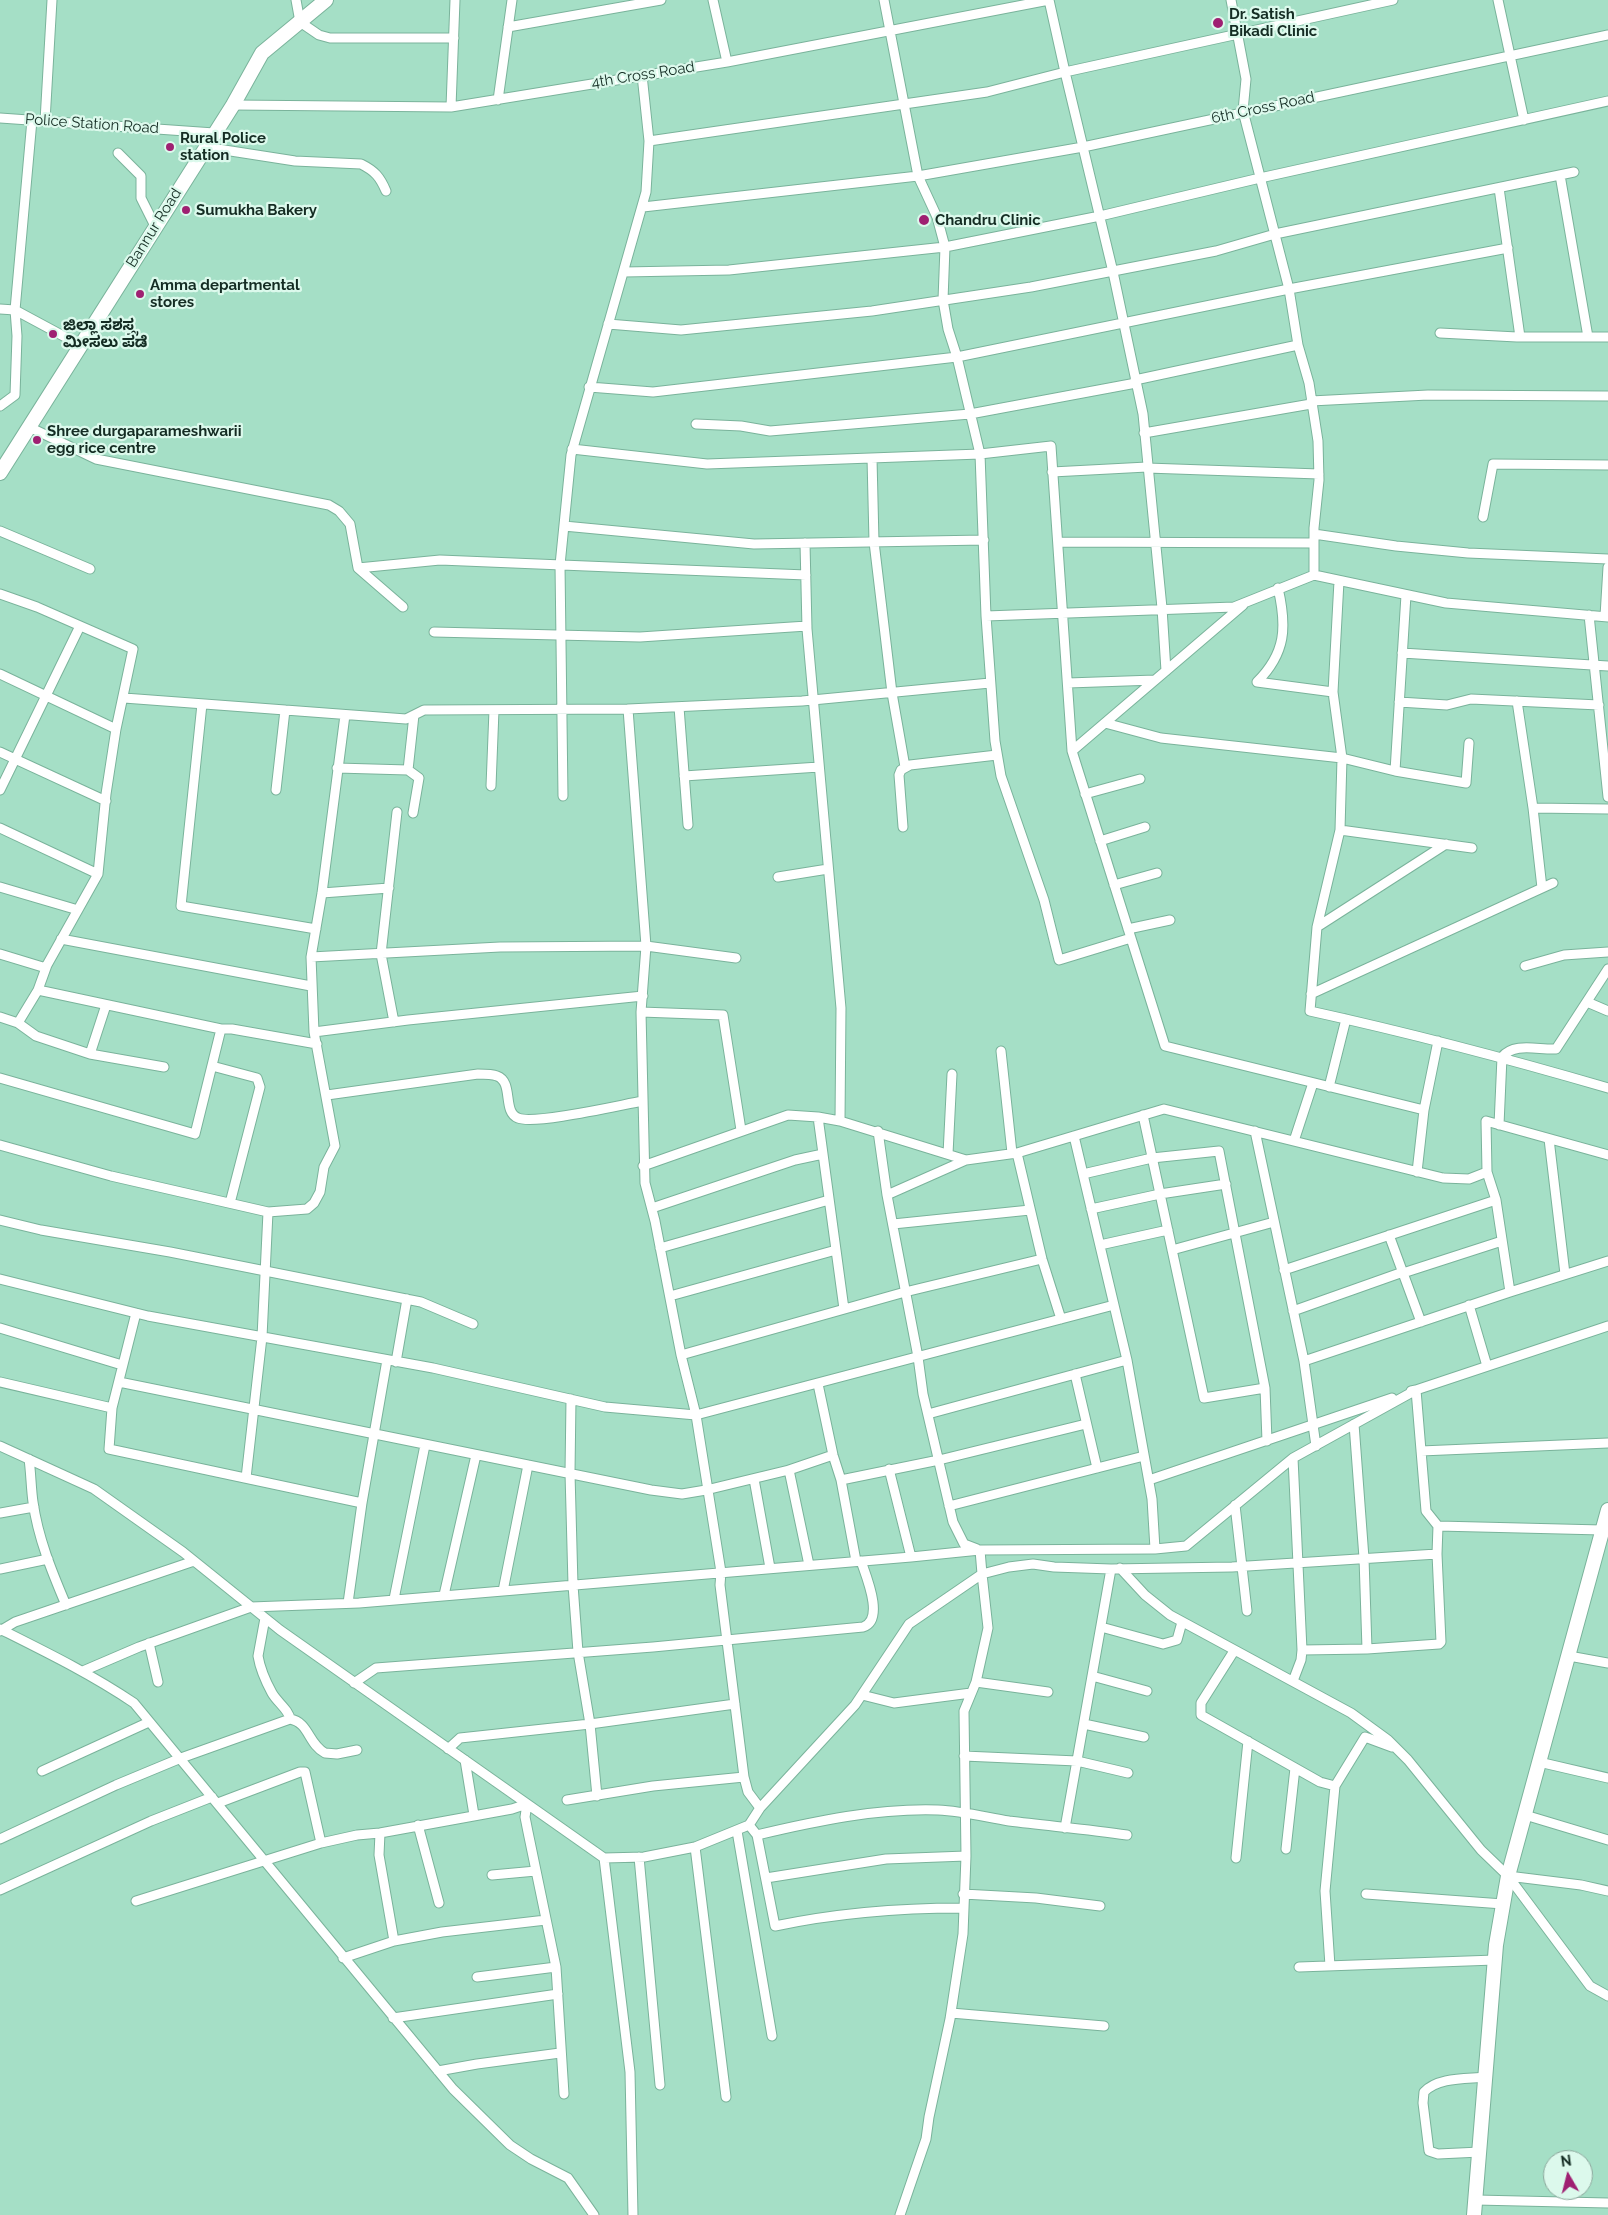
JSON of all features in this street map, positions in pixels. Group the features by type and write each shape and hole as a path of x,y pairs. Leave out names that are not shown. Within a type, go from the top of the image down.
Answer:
{"street":[{"path":"45,121 52,0"},
{"path":"296,0 300,22 319,34 330,38 454,38"},
{"name":"Bannur Road","path":"0,473 214,133 262,53 326,0"},
{"path":"451,108 455,0"},
{"path":"498,100 512,0"},
{"path":"508,27 661,0"},
{"path":"713,0 727,62"},
{"path":"884,0 918,176 937,217 945,247 943,300 948,329 957,357 980,454 990,683 997,755 1001,776 1044,900 1060,960 1170,920"},
{"path":"1050,0 1065,72 1113,272 1143,414 1154,542 1162,608 1166,672"},
{"name":"4th Cross Road","path":"232,104 451,108 727,62 1050,0"},
{"path":"1230,0 1246,79 1243,112 1289,289 1298,345 1309,382 1318,441 1319,474 1314,539 1314,575"},
{"path":"649,141 987,92 1065,72 1237,33 1393,0"},
{"path":"1498,0 1524,120"},
{"name":"6th Cross Road","path":"643,207 918,176 1083,147 1608,35"},
{"path":"562,796 560,564 572,449 643,207 649,141 642,76"},
{"path":"624,272 729,270 945,247 1100,216 1260,178 1608,102"},
{"name":"Police Station Road","path":"0,118 214,133"},
{"path":"0,406 15,395 17,336 15,310 32,120"},
{"path":"205,147 295,161 361,164 370,168 379,176 386,191"},
{"path":"118,153 141,176 141,198 155,226"},
{"path":"608,324 681,330 872,311 943,300 1113,272 1216,251 1275,234 1574,172"},
{"path":"1560,175 1588,337"},
{"path":"1499,188 1520,337"},
{"path":"589,387 653,392 957,357 1124,325 1289,289 1508,248"},
{"path":"0,309 15,310 80,345"},
{"path":"1440,333 1520,337 1608,337"},
{"path":"696,424 741,426 770,431 970,414 1136,382 1298,345"},
{"path":"1144,433 1311,403 1428,395 1608,396"},
{"path":"29,427 96,459 329,505 339,511 350,524 358,568 403,607"},
{"path":"572,449 708,464 980,454 1051,446 1072,751 1165,1046 1424,1110"},
{"path":"872,458 874,542 892,692 906,767"},
{"path":"1483,517 1493,464 1608,465"},
{"path":"1052,472 1147,467 1319,474"},
{"path":"564,526 754,544 984,540"},
{"path":"0,531 90,569"},
{"path":"1058,542 1314,539 1459,552 1608,559"},
{"path":"806,543 807,626 841,1008 840,1121"},
{"path":"358,568 440,560 806,575"},
{"path":"986,616 1162,608 1234,607 1314,575 1446,603 1607,616 1608,567"},
{"path":"1339,581 1333,692 1342,758 1340,830 1317,927 1310,1011 1502,1057 1608,1088"},
{"path":"1278,588 1284,614 1279,652 1271,669 1257,682 1333,692"},
{"path":"0,594 38,607 133,649 116,729 98,874 61,939 46,968 38,990 18,1023"},
{"path":"1395,771 1406,595"},
{"path":"1072,751 1249,600"},
{"path":"1589,615 1606,755 1608,797"},
{"path":"0,790 45,694 80,626"},
{"path":"434,632 640,637 807,626"},
{"path":"1402,653 1608,666"},
{"path":"0,674 116,729"},
{"path":"1068,683 1155,680"},
{"path":"124,698 406,719 424,710 679,707 813,700 990,683"},
{"path":"1399,702 1447,705 1471,699 1599,705"},
{"path":"1517,701 1533,808 1542,888"},
{"path":"202,704 181,906 316,929"},
{"path":"679,707 688,825"},
{"path":"628,709 646,946 642,1012 643,1166 645,1183 652,1208 681,1355 696,1415 706,1490 721,1572 720,1585 744,1777 748,1792 760,1808"},
{"path":"276,790 285,710"},
{"path":"491,786 494,710"},
{"path":"0,1145 111,1176 268,1212 307,1209 314,1203 320,1192 324,1166 335,1146 314,1032 311,957 322,893 345,714"},
{"path":"408,770 414,715"},
{"path":"1104,723 1161,738 1342,758 1395,771 1466,783 1469,743"},
{"path":"0,752 106,801"},
{"path":"903,827 899,775 906,767 997,755"},
{"path":"684,776 819,767"},
{"path":"337,768 408,770 419,778 413,813"},
{"path":"1085,794 1140,779"},
{"path":"1533,808 1608,809"},
{"path":"394,1022 381,954 397,812"},
{"path":"1100,841 1145,827"},
{"path":"0,828 98,874"},
{"path":"1340,830 1472,848"},
{"path":"1317,927 1446,844"},
{"path":"778,877 828,869"},
{"path":"1114,885 1157,873"},
{"path":"1311,994 1553,883"},
{"path":"0,887 78,910"},
{"path":"322,893 389,888"},
{"path":"61,939 311,986"},
{"path":"311,957 500,947 646,946 736,958"},
{"path":"1524,966 1564,955 1608,952"},
{"path":"0,954 46,968"},
{"path":"1499,1124 1502,1057 1506,1052 1520,1047 1538,1050 1556,1049 1608,969"},
{"path":"38,990 221,1029 232,1029 316,1044"},
{"path":"314,1032 643,996"},
{"path":"1587,1002 1608,1011"},
{"path":"90,1054 106,1005"},
{"path":"642,1012 723,1015 741,1130"},
{"path":"0,1017 18,1023 36,1036 90,1054 164,1067"},
{"path":"1329,1087 1346,1019"},
{"path":"0,1078 195,1134 221,1029"},
{"path":"1416,1172 1424,1110 1438,1041"},
{"path":"1001,1051 1014,1153 1042,1259 1061,1319"},
{"path":"212,1066 257,1078 260,1087 230,1203"},
{"path":"326,1095 478,1074 498,1076 503,1079 513,1115 518,1118 538,1120 642,1101"},
{"path":"948,1154 952,1074"},
{"path":"1294,1141 1313,1083"},
{"path":"888,1195 966,1160 1014,1153 1164,1109 1443,1178 1469,1179 1487,1172"},
{"path":"643,1166 788,1115 818,1116 840,1121 878,1131 966,1160"},
{"path":"1143,1115 1204,1398 1265,1388"},
{"path":"818,1116 844,1309"},
{"path":"1510,1292 1496,1200 1487,1172 1486,1121 1608,1155"},
{"path":"878,1131 923,1394 953,1522 964,1544 980,1550"},
{"path":"1255,1131 1304,1361 1316,1446"},
{"path":"1074,1136 1126,1360 1152,1499 1155,1549"},
{"path":"1549,1138 1565,1274"},
{"path":"1083,1174 1152,1158 1219,1151 1265,1388 1267,1441"},
{"path":"652,1208 795,1160 823,1154"},
{"path":"1091,1208 1160,1194 1226,1184"},
{"path":"660,1248 829,1200"},
{"path":"1284,1270 1496,1200"},
{"path":"893,1224 1030,1210"},
{"path":"246,1478 262,1337 268,1212"},
{"path":"0,1220 40,1230 170,1252 407,1299 420,1302 473,1324"},
{"path":"1172,1250 1274,1222"},
{"path":"1100,1245 1168,1230"},
{"path":"1389,1235 1421,1322"},
{"path":"1293,1312 1403,1272 1502,1241"},
{"path":"670,1296 836,1250"},
{"path":"681,1355 906,1292 1042,1259"},
{"path":"1304,1361 1469,1305 1608,1261"},
{"path":"0,1279 136,1313 391,1361 605,1407 696,1415 1114,1305"},
{"path":"348,1603 374,1435 407,1299"},
{"path":"1469,1305 1488,1366"},
{"path":"136,1313 112,1408 109,1449 362,1503"},
{"path":"1149,1480 1608,1326"},
{"path":"0,1328 122,1365"},
{"path":"928,1414 1126,1360"},
{"path":"1075,1374 1097,1468"},
{"path":"0,1382 112,1408"},
{"path":"119,1382 374,1435 651,1490 682,1494 789,1470 833,1455"},
{"path":"354,1683 376,1668 727,1640 817,1632 868,1625 872,1620 872,1593 859,1561 818,1384"},
{"path":"83,1671 149,1643 251,1607 348,1603 504,1591 980,1550 1155,1549 1186,1546 1294,1458 1416,1390"},
{"path":"1302,1650 1367,1649 1441,1643 1437,1554 1438,1526 1426,1511 1416,1390"},
{"path":"571,1399 570,1473 573,1585 578,1652 590,1724 597,1796"},
{"path":"841,1480 939,1460 1086,1424"},
{"path":"1354,1424 1364,1558 1367,1649"},
{"path":"1421,1451 1608,1443"},
{"path":"394,1599 425,1445"},
{"path":"0,1446 94,1489 194,1561 265,1618 354,1683 604,1858 639,1858 695,1847 749,1825 760,1808 855,1705 908,1624 982,1574 1009,1567 1033,1564 1054,1567 1115,1568 1242,1566 1437,1554"},
{"path":"444,1595 476,1455"},
{"path":"950,1506 1144,1456"},
{"path":"1293,1680 1302,1650 1294,1458"},
{"path":"30,1459 34,1507 48,1559 66,1605"},
{"path":"504,1591 528,1465"},
{"path":"889,1469 911,1557"},
{"path":"789,1470 809,1565"},
{"path":"754,1479 770,1568"},
{"path":"1236,1505 1247,1611"},
{"path":"0,1512 34,1507"},
{"path":"1474,2215 1495,1960 1508,1876 1608,1510"},
{"path":"1438,1526 1602,1530"},
{"path":"900,2215 926,2139 951,2013 963,1934 962,1908 966,1856 964,1711 976,1682 988,1628 980,1550"},
{"path":"0,1569 48,1559"},
{"path":"1,1630 15,1622 194,1561"},
{"path":"1115,1568 1159,1607 1182,1622 1234,1651 1293,1680 1365,1722 1397,1749 1481,1850 1508,1876 1590,1986 1608,1996"},
{"path":"1065,1828 1101,1628 1115,1568"},
{"path":"265,1618 259,1662 272,1692 289,1714 290,1719"},
{"path":"1101,1628 1163,1644 1177,1640 1182,1622"},
{"path":"1,1630 83,1671 134,1704 181,1758 343,1958 438,2071 502,2140 531,2159 568,2178 594,2215"},
{"path":"149,1643 158,1682"},
{"path":"1234,1651 1201,1703 1201,1715 1320,1782 1335,1786"},
{"path":"1569,1656 1608,1664"},
{"path":"1092,1676 1147,1691"},
{"path":"976,1682 1048,1692"},
{"path":"862,1695 894,1703 972,1693"},
{"path":"448,1749 460,1738 590,1724 735,1704"},
{"path":"0,1839 116,1785 181,1758 290,1719 298,1720 309,1738 326,1753 337,1754 357,1750"},
{"path":"42,1772 149,1722"},
{"path":"1084,1724 1144,1737"},
{"path":"1330,1966 1325,1892 1335,1786 1365,1737 1397,1749"},
{"path":"1236,1858 1248,1741"},
{"path":"964,1756 1077,1761 1128,1773"},
{"path":"465,1760 474,1815"},
{"path":"1539,1762 1608,1778"},
{"path":"1286,1849 1295,1768"},
{"path":"0,1890 151,1822 300,1772 305,1772 322,1842"},
{"path":"567,1800 653,1786 744,1777"},
{"path":"136,1901 322,1842 512,1809 527,1804"},
{"path":"527,1804 526,1817 556,1968 564,2094"},
{"path":"757,1834 823,1820 885,1812 937,1810 964,1812 989,1818 1065,1828 1083,1828 1126,1835"},
{"path":"1525,1815 1608,1840"},
{"path":"418,1825 440,1903"},
{"path":"749,1825 757,1834 776,1926 859,1912 962,1908"},
{"path":"737,1831 772,2036"},
{"path":"380,1833 379,1855 394,1941"},
{"path":"695,1847 726,2097"},
{"path":"766,1878 886,1859 966,1856"},
{"path":"604,1858 630,2072 633,2215"},
{"path":"639,1858 660,2085"},
{"path":"492,1875 536,1871"},
{"path":"1508,1876 1581,1885 1608,1892"},
{"path":"963,1894 1036,1898 1100,1906"},
{"path":"1366,1894 1503,1904"},
{"path":"343,1958 394,1941 442,1932 546,1920"},
{"path":"1299,1967 1495,1960"},
{"path":"477,1976 556,1968"},
{"path":"393,2018 558,1994"},
{"path":"951,2013 1104,2026"},
{"path":"438,2071 560,2053"},
{"path":"1480,2152 1438,2154 1429,2151 1424,2092 1429,2086 1438,2083 1485,2077"},
{"path":"1476,2200 1608,2203"}],"place":[{"name":"Dr. Satish Bikadi Clinic","path":"1218,23"},
{"name":"Rural Police station","path":"170,147"},
{"name":"Sumukha Bakery","path":"186,210"},
{"name":"Chandru Clinic","path":"924,220"},
{"name":"Amma departmental stores","path":"140,294"},
{"name":"ಜಿಲ್ಲಾ ಸಶಸ್ತ್ರ ಮೀಸಲು ಪಡೆ","path":"53,334"},
{"name":"Shree durgaparameshwarii egg rice centre","path":"37,440"}]}
